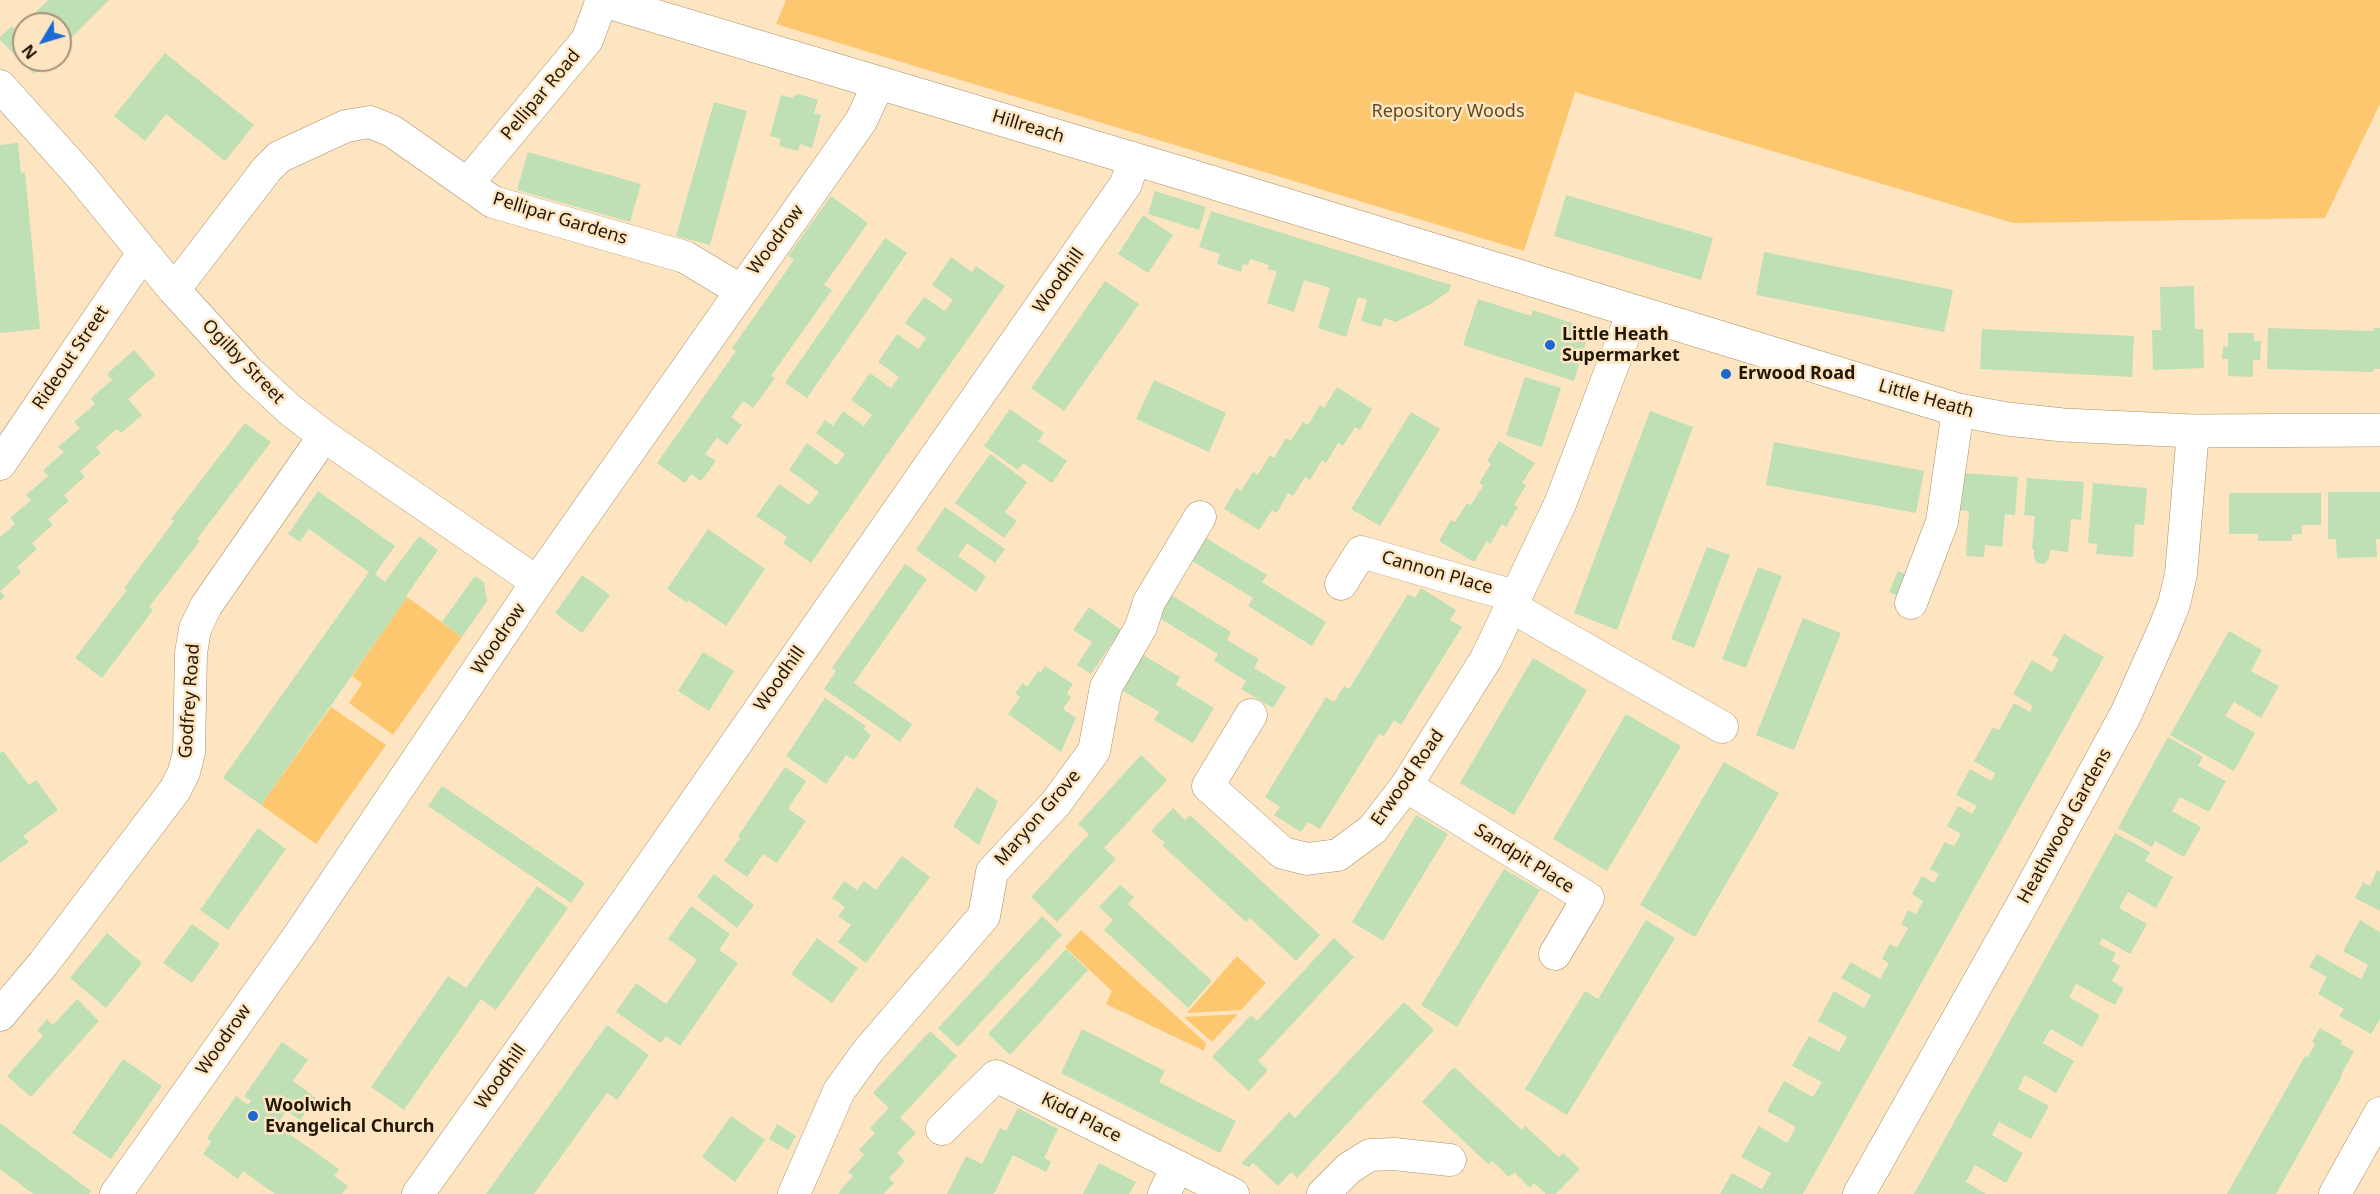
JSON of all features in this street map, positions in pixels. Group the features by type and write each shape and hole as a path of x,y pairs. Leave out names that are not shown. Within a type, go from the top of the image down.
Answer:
{"main road":[{"name":"Hillreach","path":"602,0 1454,257"},
{"name":"Little Heath","path":"1454,257 1958,410 2007,419 2063,425 2193,432 2380,430"}],"street":[{"name":"Pellipar Road","path":"468,183 587,40 602,0"},
{"name":"Woodrow","path":"116,1194 300,934 537,582 740,290 861,121 879,83"},
{"name":"Ogilby Street","path":"0,86 79,174 174,290 248,371 289,409 324,436 537,582"},
{"name":"Pellipar Gardens","path":"174,290 267,169 279,157 346,126 370,122 392,132 493,202 685,257 740,290"},
{"name":"Woodhill","path":"418,1194 625,903 1126,184 1134,159"},
{"name":"Rideout Street","path":"0,464 143,253"},
{"name":"Erwood Road","path":"1251,715 1208,786 1283,853 1307,859 1338,855 1373,829 1406,786 1486,659 1560,504 1633,312"},
{"path":"1911,603 1942,522 1958,410"},
{"name":"Heathwood Gardens","path":"1859,1194 2023,903 2126,714 2164,629 2174,604 2181,574 2193,432"},
{"name":"Godfrey Road","path":"0,1015 43,964 174,790 184,772 189,752 190,653 195,629 206,606 324,436"},
{"name":"Maryon Grove","path":"794,1194 839,1091 868,1051 984,916 992,872 1056,803 1094,751 1106,687 1141,627 1149,602 1200,517"},
{"name":"Cannon Place","path":"1341,584 1361,552 1512,601"},
{"path":"1512,601 1722,728"},
{"name":"Sandpit Place","path":"1406,786 1588,898 1554,954"},
{"name":"Kidd Place","path":"942,1129 996,1076 1170,1181 1233,1194"},
{"path":"2335,1194 2380,1113"},
{"path":"1323,1194 1349,1168 1370,1155 1394,1154 1450,1160"}],"green space":[{"name":"Repository Woods","path":"786,0 2380,0 2380,104 2325,218 2013,223 1575,92 1524,251 776,24"},
{"path":"407,597 462,637 393,735 349,703 362,684 352,676"},
{"path":"331,707 386,745 316,844 261,805"},
{"path":"1081,930 1206,1043 1204,1050 1106,1004 1112,991 1065,947"},
{"path":"1237,956 1266,983 1241,1010 1187,1013"},
{"path":"1238,1014 1212,1042 1184,1017"}],"building":[{"path":"48,0 109,0 72,37 72,12 36,12"},
{"path":"12,26 12,52 0,40 0,37"},
{"path":"165,53 254,125 225,161 166,114 145,141 114,116"},
{"path":"799,94 818,100 814,113 821,115 812,148 800,144 798,151 779,146 781,139 770,136 781,95 792,98"},
{"path":"714,102 747,111 710,245 676,236"},
{"path":"18,143 21,173 25,172 40,329 0,333 0,145"},
{"path":"528,152 641,184 630,222 517,190"},
{"path":"1155,191 1206,207 1199,230 1148,214"},
{"path":"1566,195 1713,238 1701,280 1554,236"},
{"path":"831,196 868,223 824,285 832,290 771,376 775,378 753,408 743,401 731,417 742,425 727,445 717,438 705,454 716,461 701,481 691,474 685,483 657,463 736,351 732,348 794,260 788,256"},
{"path":"1211,211 1451,285 1449,291 1431,304 1396,322 1384,318 1381,327 1361,321 1367,300 1358,297 1346,337 1318,328 1330,288 1304,280 1294,312 1267,303 1277,271 1267,269 1269,265 1250,259 1248,265 1243,264 1241,272 1217,264 1220,254 1199,247"},
{"path":"1143,215 1173,235 1148,273 1118,254"},
{"path":"885,238 907,253 807,398 785,383"},
{"path":"1764,252 1953,290 1944,332 1756,295"},
{"path":"951,257 972,272 976,266 1005,286 811,563 783,543 787,537 756,516 779,484 809,505 819,492 789,470 807,443 837,465 845,454 816,433 825,420 833,426 843,411 864,426 872,415 851,400 870,373 891,388 899,377 878,362 897,334 918,349 926,338 905,323 924,297 945,311 953,300 932,285"},
{"path":"1105,281 1139,304 1064,411 1031,388"},
{"path":"2194,286 2195,329 2203,329 2204,368 2153,370 2152,330 2161,330 2160,287"},
{"path":"1478,299 1531,316 1533,310 1581,326 1587,339 1574,381 1463,345"},
{"path":"2268,328 2374,331 2374,328 2380,328 2380,369 2373,369 2373,372 2267,369"},
{"path":"1982,329 2134,336 2132,377 1980,369"},
{"path":"2228,333 2254,333 2254,341 2261,341 2260,360 2253,360 2253,377 2228,376 2228,359 2222,359 2223,346 2228,347"},
{"path":"134,350 156,375 128,399 142,415 121,433 117,429 96,447 101,453 80,471 85,477 64,495 69,501 48,519 53,525 32,543 37,549 17,567 21,573 0,591 0,537 15,524 10,518 31,500 26,495 48,476 43,470 64,452 58,447 80,428 74,422 95,404 91,398 112,380 107,374"},
{"path":"1525,377 1561,388 1542,447 1506,435"},
{"path":"1154,380 1226,413 1209,452 1136,419"},
{"path":"1337,387 1372,409 1360,430 1355,427 1343,446 1338,443 1326,463 1322,460 1310,480 1305,477 1293,496 1288,493 1277,513 1272,510 1259,530 1224,509 1236,488 1241,491 1253,472 1258,475 1270,455 1274,458 1286,438 1291,441 1303,422 1308,425 1320,405 1324,408"},
{"path":"1010,409 1044,433 1038,441 1067,461 1052,483 1023,463 1018,470 984,446"},
{"path":"1650,411 1693,427 1617,630 1574,613"},
{"path":"1411,412 1440,429 1380,526 1351,509"},
{"path":"245,423 271,442 197,539 200,541 149,607 153,610 102,678 75,658 127,590 124,588 174,521 171,519"},
{"path":"1499,441 1535,463 1522,483 1526,485 1514,505 1518,507 1506,527 1502,524 1490,544 1487,541 1474,562 1439,541 1451,520 1455,522 1467,503 1471,505 1483,486 1479,483 1491,464 1487,461"},
{"path":"1774,442 1924,471 1916,513 1766,485"},
{"path":"990,454 1027,482 1005,512 1017,521 1004,538 955,503"},
{"path":"1962,473 2018,477 2015,515 2005,514 2002,547 1985,545 1984,557 1966,556 1969,511 1959,510"},
{"path":"2027,478 2084,482 2081,520 2071,519 2068,552 2050,550 2045,564 2037,563 2034,549 2032,549 2035,516 2024,515"},
{"path":"2093,483 2147,488 2144,525 2135,524 2133,557 2096,554 2097,544 2088,543"},
{"path":"318,491 395,546 375,574 385,582 419,536 438,550 261,805 223,778 369,572 309,529 300,542 288,534"},
{"path":"2328,492 2380,492 2380,539 2376,539 2377,557 2337,558 2336,539 2328,539"},
{"path":"2229,493 2321,493 2321,525 2302,525 2302,534 2292,534 2292,541 2258,541 2258,534 2229,534"},
{"path":"945,507 1005,549 995,563 967,543 958,556 986,576 976,592 916,550"},
{"path":"708,529 765,569 726,626 688,600 687,603 667,589"},
{"path":"1201,535 1267,575 1262,582 1326,622 1312,646 1248,606 1253,598 1187,558"},
{"path":"1707,547 1730,555 1694,648 1671,639"},
{"path":"905,564 927,579 854,683 912,724 900,742 824,689 836,671 832,668"},
{"path":"1758,567 1782,576 1746,668 1722,659"},
{"path":"1898,571 1913,577 1903,598 1889,592"},
{"path":"582,575 610,595 582,633 555,613"},
{"path":"475,576 484,582 487,601 462,637 442,622"},
{"path":"1421,588 1456,610 1450,620 1462,627 1401,725 1394,720 1384,736 1379,734 1320,829 1308,822 1301,832 1274,815 1280,807 1265,797 1326,697 1334,702 1344,686 1349,689 1408,594 1415,598"},
{"path":"0,591 5,597 0,601"},
{"path":"1166,592 1231,632 1227,640 1259,659 1254,668 1286,687 1273,708 1241,689 1246,681 1214,661 1218,654 1153,614"},
{"path":"1089,607 1121,630 1091,674 1077,665 1092,642 1073,630"},
{"path":"1803,618 1841,633 1794,750 1756,735"},
{"path":"2229,631 2262,650 2251,671 2279,686 2261,718 2234,702 2225,716 2255,733 2234,771 2170,735"},
{"path":"2064,634 2104,657 1803,1194 1720,1194 1732,1173 1762,1189 1771,1173 1741,1157 1759,1126 1787,1143 1796,1127 1767,1111 1784,1081 1813,1097 1822,1082 1792,1066 1809,1036 1839,1052 1847,1037 1818,1021 1834,991 1864,1008 1871,995 1841,978 1851,962 1880,979 1889,963 1882,959 1890,944 1897,948 1908,928 1901,924 1908,910 1916,914 1923,901 1912,894 1922,876 1934,883 1939,874 1930,869 1945,842 1954,846 1961,834 1947,826 1958,806 1972,814 1977,806 1956,795 1970,769 1991,781 1995,773 1974,761 1993,727 1999,730 2014,703 2030,712 2033,706 2013,694 2032,660 2052,672 2059,659 2052,655"},
{"path":"703,652 734,671 709,711 678,691"},
{"path":"1140,653 1180,677 1176,685 1214,708 1193,743 1154,720 1159,712 1118,688"},
{"path":"1533,658 1587,690 1514,815 1460,783"},
{"path":"1045,666 1073,684 1067,693 1071,697 1063,709 1076,718 1061,752 1008,714 1020,697 1015,693 1023,683 1027,687 1038,671 1041,672"},
{"path":"825,698 866,726 863,729 871,735 854,760 846,755 826,784 786,756"},
{"path":"1626,714 1681,746 1607,871 1553,839"},
{"path":"2168,737 2203,757 2198,766 2226,781 2209,812 2180,797 2172,811 2201,827 2184,857 2155,841 2152,847 2118,828"},
{"path":"3,751 29,785 36,780 58,810 23,836 29,842 0,863 0,753"},
{"path":"1141,755 1167,780 1104,848 1116,859 1057,922 1031,897 1089,834 1078,824"},
{"path":"1724,762 1779,793 1695,937 1640,905"},
{"path":"785,767 806,781 788,809 806,821 777,863 763,854 747,877 724,861 740,838 738,836"},
{"path":"442,786 585,883 571,903 428,806"},
{"path":"977,787 998,801 979,845 953,826"},
{"path":"1173,808 1185,820 1190,815 1320,935 1296,961 1250,918 1246,922 1162,845 1165,843 1151,831"},
{"path":"1416,815 1448,834 1383,941 1352,922"},
{"path":"258,828 286,849 228,930 200,910"},
{"path":"2115,833 2150,852 2145,861 2173,877 2156,908 2128,892 2119,908 2147,924 2130,954 2102,938 2099,944 2116,953 2112,961 2120,966 2112,981 2124,988 2115,1005 2076,984 2069,997 2100,1015 2082,1047 2051,1029 2047,1035 2043,1043 2074,1061 2056,1093 2025,1075 2018,1089 2049,1106 2031,1139 1999,1122 1992,1135 2023,1153 2006,1183 1975,1165 1966,1182 1986,1194 1914,1194"},
{"path":"902,856 930,877 866,963 838,942 851,925 838,916 845,907 832,898 844,881 857,890 864,881 876,890"},
{"path":"1504,869 1540,890 1457,1027 1421,1005"},
{"path":"2377,870 2380,872 2380,911 2355,898 2363,882 2370,886"},
{"path":"714,874 754,905 737,928 697,897"},
{"path":"1120,885 1134,897 1128,904 1212,981 1188,1008 1104,930 1113,920 1099,907"},
{"path":"537,886 568,908 496,1010 481,999 404,1110 371,1087 448,976 466,988"},
{"path":"691,906 730,934 719,950 738,963 680,1046 666,1036 661,1043 616,1012 636,983 666,1004 697,960 668,939"},
{"path":"1042,916 1062,935 958,1047 938,1028"},
{"path":"1646,920 1675,938 1567,1115 1525,1089 1585,991 1598,999"},
{"path":"2360,920 2380,932 2380,1019 2371,1034 2339,1016 2344,1009 2318,994 2327,977 2309,967 2317,954 2361,979 2368,965 2343,951"},
{"path":"192,924 220,944 192,983 163,963"},
{"path":"107,933 142,963 106,1008 70,978"},
{"path":"817,938 858,968 832,1003 791,974"},
{"path":"1334,938 1354,957 1258,1061 1268,1070 1249,1091 1212,1057 1251,1015 1257,1021"},
{"path":"1066,949 1088,970 1010,1055 988,1034"},
{"path":"77,999 99,1021 31,1097 7,1076 43,1036 37,1031 47,1019 53,1025"},
{"path":"1404,1002 1434,1030 1297,1178 1291,1172 1278,1186 1253,1163 1249,1167 1241,1164 1289,1112 1295,1118"},
{"path":"607,1025 649,1055 617,1100 607,1093 534,1194 486,1194"},
{"path":"2320,1028 2354,1051 2276,1194 2227,1194 2305,1056 2308,1057 2315,1044 2312,1042"},
{"path":"1082,1029 1165,1071 1159,1082 1236,1121 1220,1153 1061,1073"},
{"path":"930,1031 957,1056 900,1118 916,1133 897,1153 905,1161 889,1178 894,1183 884,1194 838,1193 853,1176 848,1172 864,1155 859,1150 875,1133 870,1128 889,1108 873,1093"},
{"name":"Woolwich Evangelical Church","path":"282,1042 308,1060 293,1081 316,1098 300,1120 286,1111 279,1122 287,1128 285,1131 339,1169 334,1176 348,1186 342,1194 275,1194 243,1171 238,1179 203,1154 211,1142 207,1138 236,1096 248,1105 251,1101 244,1096"},
{"path":"123,1059 162,1086 111,1159 72,1133"},
{"path":"1454,1067 1522,1130 1525,1126 1559,1157 1563,1153 1580,1169 1556,1194 1546,1194 1534,1183 1530,1188 1514,1172 1509,1177 1492,1161 1489,1165 1422,1102"},
{"path":"1018,1108 1058,1129 1044,1158 1051,1162 1046,1172 1013,1155 994,1194 947,1194 966,1156 982,1164 1000,1128 1006,1131"},
{"path":"731,1116 765,1140 735,1182 702,1157"},
{"path":"0,1123 91,1191 89,1194 33,1194 0,1169"},
{"path":"777,1124 796,1136 788,1150 769,1139"},
{"path":"1099,1163 1136,1182 1129,1194 1083,1194"}],"place":[{"name":"Little Heath Supermarket","path":"1550,345"},
{"name":"Erwood Road","path":"1726,374"},
{"name":"Woolwich Evangelical Church","path":"253,1116"}]}
